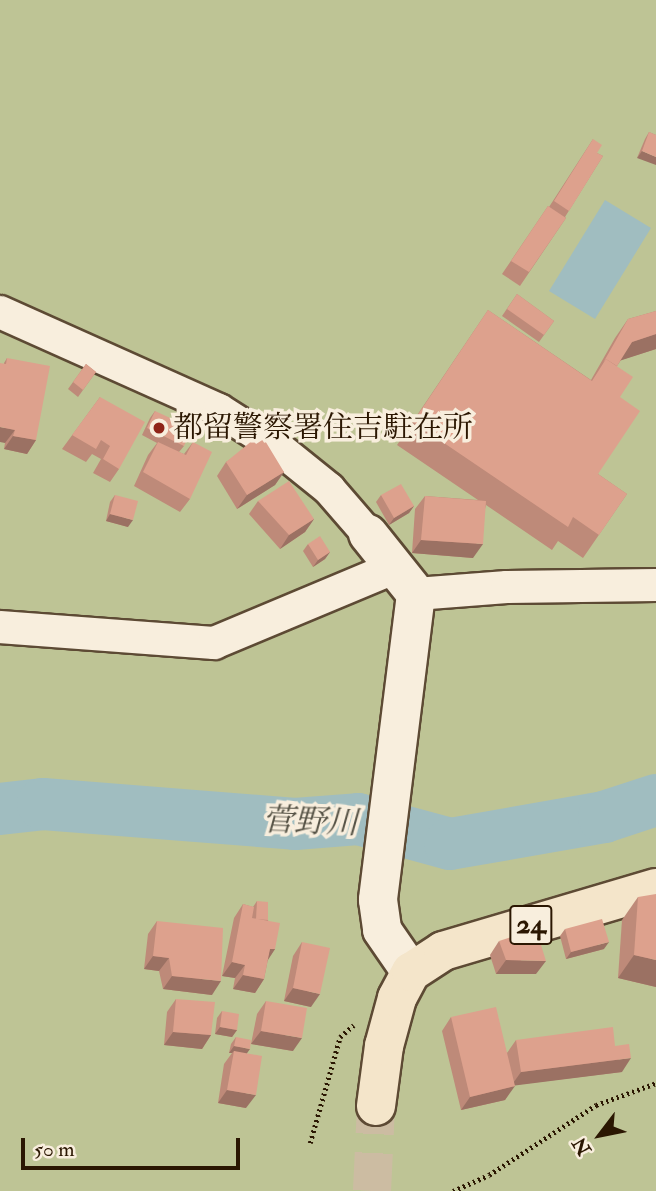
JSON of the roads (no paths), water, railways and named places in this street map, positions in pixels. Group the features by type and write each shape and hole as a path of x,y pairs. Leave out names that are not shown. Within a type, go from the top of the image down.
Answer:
{"main road":[{"name":"24","path":"411,972 443,951 656,888"},
{"path":"376,1106 384,1046 397,998 411,972"}],"street":[{"path":"0,312 219,411 277,447 329,489 405,581 379,900 382,930 411,972"},
{"path":"0,627 214,643 405,581 507,587 656,586"}],"water":[{"path":"605,200 651,228 595,319 549,291"}],"waterway":[{"name":"菅野川","path":"0,809 43,804 295,824 358,819 450,844 604,817 656,800"}],"tunnel":[{"path":"372,1191 376,1106"}],"place":[{"name":"都留警察署住吉駐在所","path":"159,428"}]}
